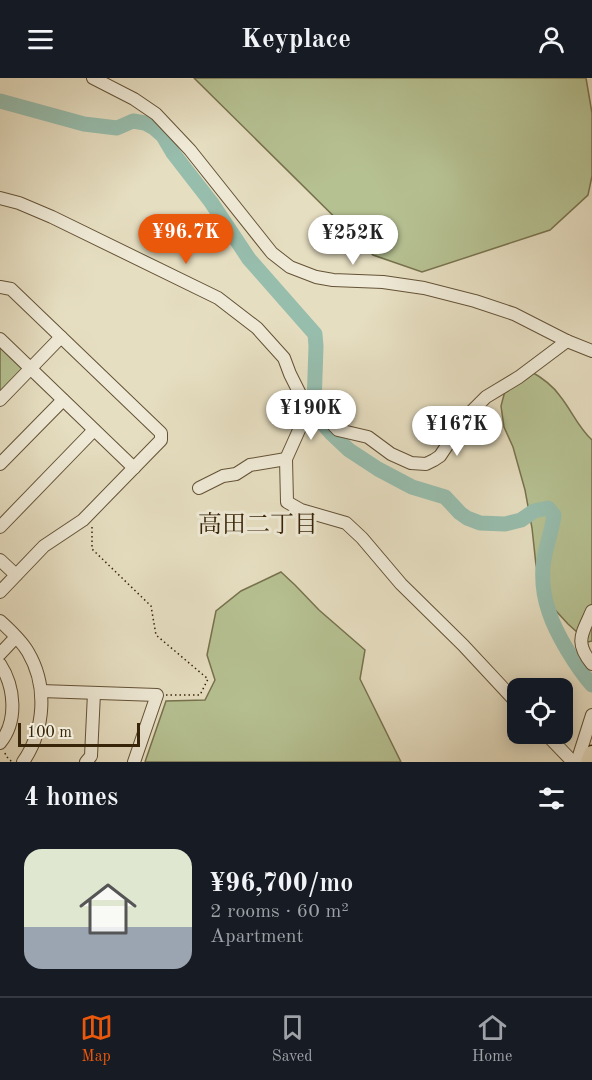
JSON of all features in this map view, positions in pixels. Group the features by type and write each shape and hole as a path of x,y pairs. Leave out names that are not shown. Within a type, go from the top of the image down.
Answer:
{"highway":[{"path":"589,762 592,754"}],"street":[{"path":"93,78 134,99 156,114 190,150 272,253 290,267 316,277 383,282 424,288 475,301 514,314 592,351"},
{"path":"0,198 19,203 52,217 218,298 256,328 284,358 290,374 314,410 338,430 368,437 392,454 411,463 426,464 440,456 466,417 486,397 519,377 567,341"},
{"path":"0,287 11,289 161,433 161,440 92,512 44,546 0,592"},
{"path":"0,400 61,337"},
{"path":"0,339 134,468"},
{"path":"0,464 63,400"},
{"path":"314,410 286,459 287,502 301,510 345,523 362,538 401,584 507,692"},
{"path":"0,527 94,430"},
{"path":"199,488 223,476 236,474 250,465 286,459"},
{"path":"0,560 16,575"},
{"path":"592,611 580,642 592,664"},
{"path":"0,621 27,651 34,665 41,691 39,724 32,747 23,762"},
{"path":"0,654 16,637"},
{"path":"0,664 10,685 12,706 4,738 4,752"},
{"path":"41,691 157,695 134,762"},
{"path":"86,762 92,756 94,693"},
{"path":"556,744 575,762 592,715"}],"path":[{"path":"92,512 92,549 151,606 156,635 208,679 200,695 157,695"}],"green space":[{"path":"194,78 586,78 592,113 592,176 588,195 550,230 422,272 373,255"},
{"path":"0,346 22,367 21,372 0,395"},
{"path":"530,371 557,392 592,440 592,641 588,642 546,600 536,565 525,490 513,447 504,427 501,406 506,387"},
{"path":"281,572 319,610 365,650 360,679 401,762 145,762 166,701 205,700 215,680 207,655 216,611 241,591"}],"waterway":[{"path":"0,101 84,124 117,128 133,121 145,123 163,136 249,259 315,334 314,406 316,416 349,450 412,487 445,497 460,513 480,523 505,524 521,520 534,511 548,508 554,515 543,566 546,601 552,621 562,640 592,685"}],"district":[{"name":"高田二丁目","path":"258,526"}]}
